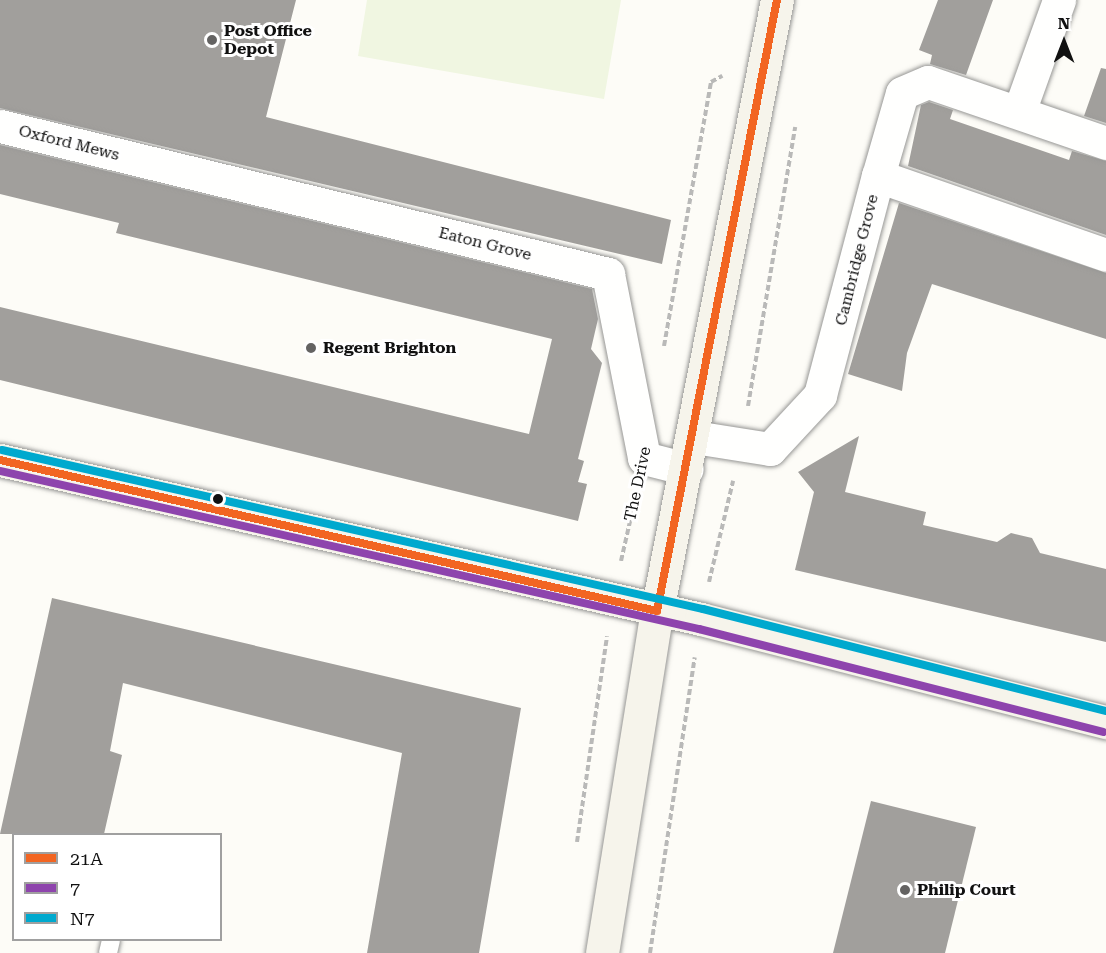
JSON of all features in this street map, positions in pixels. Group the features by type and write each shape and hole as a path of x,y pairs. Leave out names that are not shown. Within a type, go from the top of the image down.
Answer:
{"main road":[{"path":"602,953 657,611 694,437 777,0"},
{"path":"0,460 657,611 701,619 1106,722"}],"street":[{"path":"1019,112 1059,0"},
{"path":"878,176 902,93 928,82 1106,142"},
{"name":"Oxford Mews","path":"0,126 138,159"},
{"name":"Eaton Grove","path":"138,159 608,274 644,458"},
{"name":"Cambridge Grove","path":"694,437 770,449 820,395 878,176 1106,255"},
{"path":"644,458 687,469"}],"path":[{"path":"663,352 711,82 769,47"},
{"path":"650,953 701,619 741,445 796,117"},
{"name":"The Drive","path":"577,847 613,601 644,458"}],"green space":[{"path":"367,0 621,0 604,99 358,56"}],"building":[{"path":"0,0 296,0 266,117 671,220 662,264 0,108"},
{"path":"938,0 993,0 966,75 930,64 932,55 919,50"},
{"path":"1101,68 1106,69 1106,123 1084,116"},
{"path":"929,102 953,110 950,119 1069,160 1072,151 1106,161 1106,235 908,166 921,105"},
{"path":"0,145 592,289 598,319 591,349 602,363 578,459 584,461 578,482 587,484 578,521 0,380 0,307 529,434 552,339 116,233 119,223 0,194"},
{"path":"899,203 1106,273 1106,339 932,284 907,353 902,391 848,374"},
{"path":"859,436 845,492 926,512 923,525 997,542 1011,533 1032,538 1040,553 1106,569 1106,642 795,570 814,492 798,472"},
{"path":"52,598 521,708 479,953 367,953 402,753 123,683 110,751 122,755 104,833 0,834"},
{"name":"Philip Court","path":"871,801 976,827 945,953 833,953"}],"transit line":[{"name":"21A","path":"657,611 777,0"},
{"name":"N7","path":"2,450 703,609 1106,711"},
{"name":"21A","path":"0,460 657,611"},
{"name":"7","path":"0,471 699,629 1103,732"}],"place":[{"name":"Post Office Depot","path":"212,40"},
{"name":"Regent Brighton","path":"311,348"},
{"name":"Philip Court","path":"905,890"}]}
